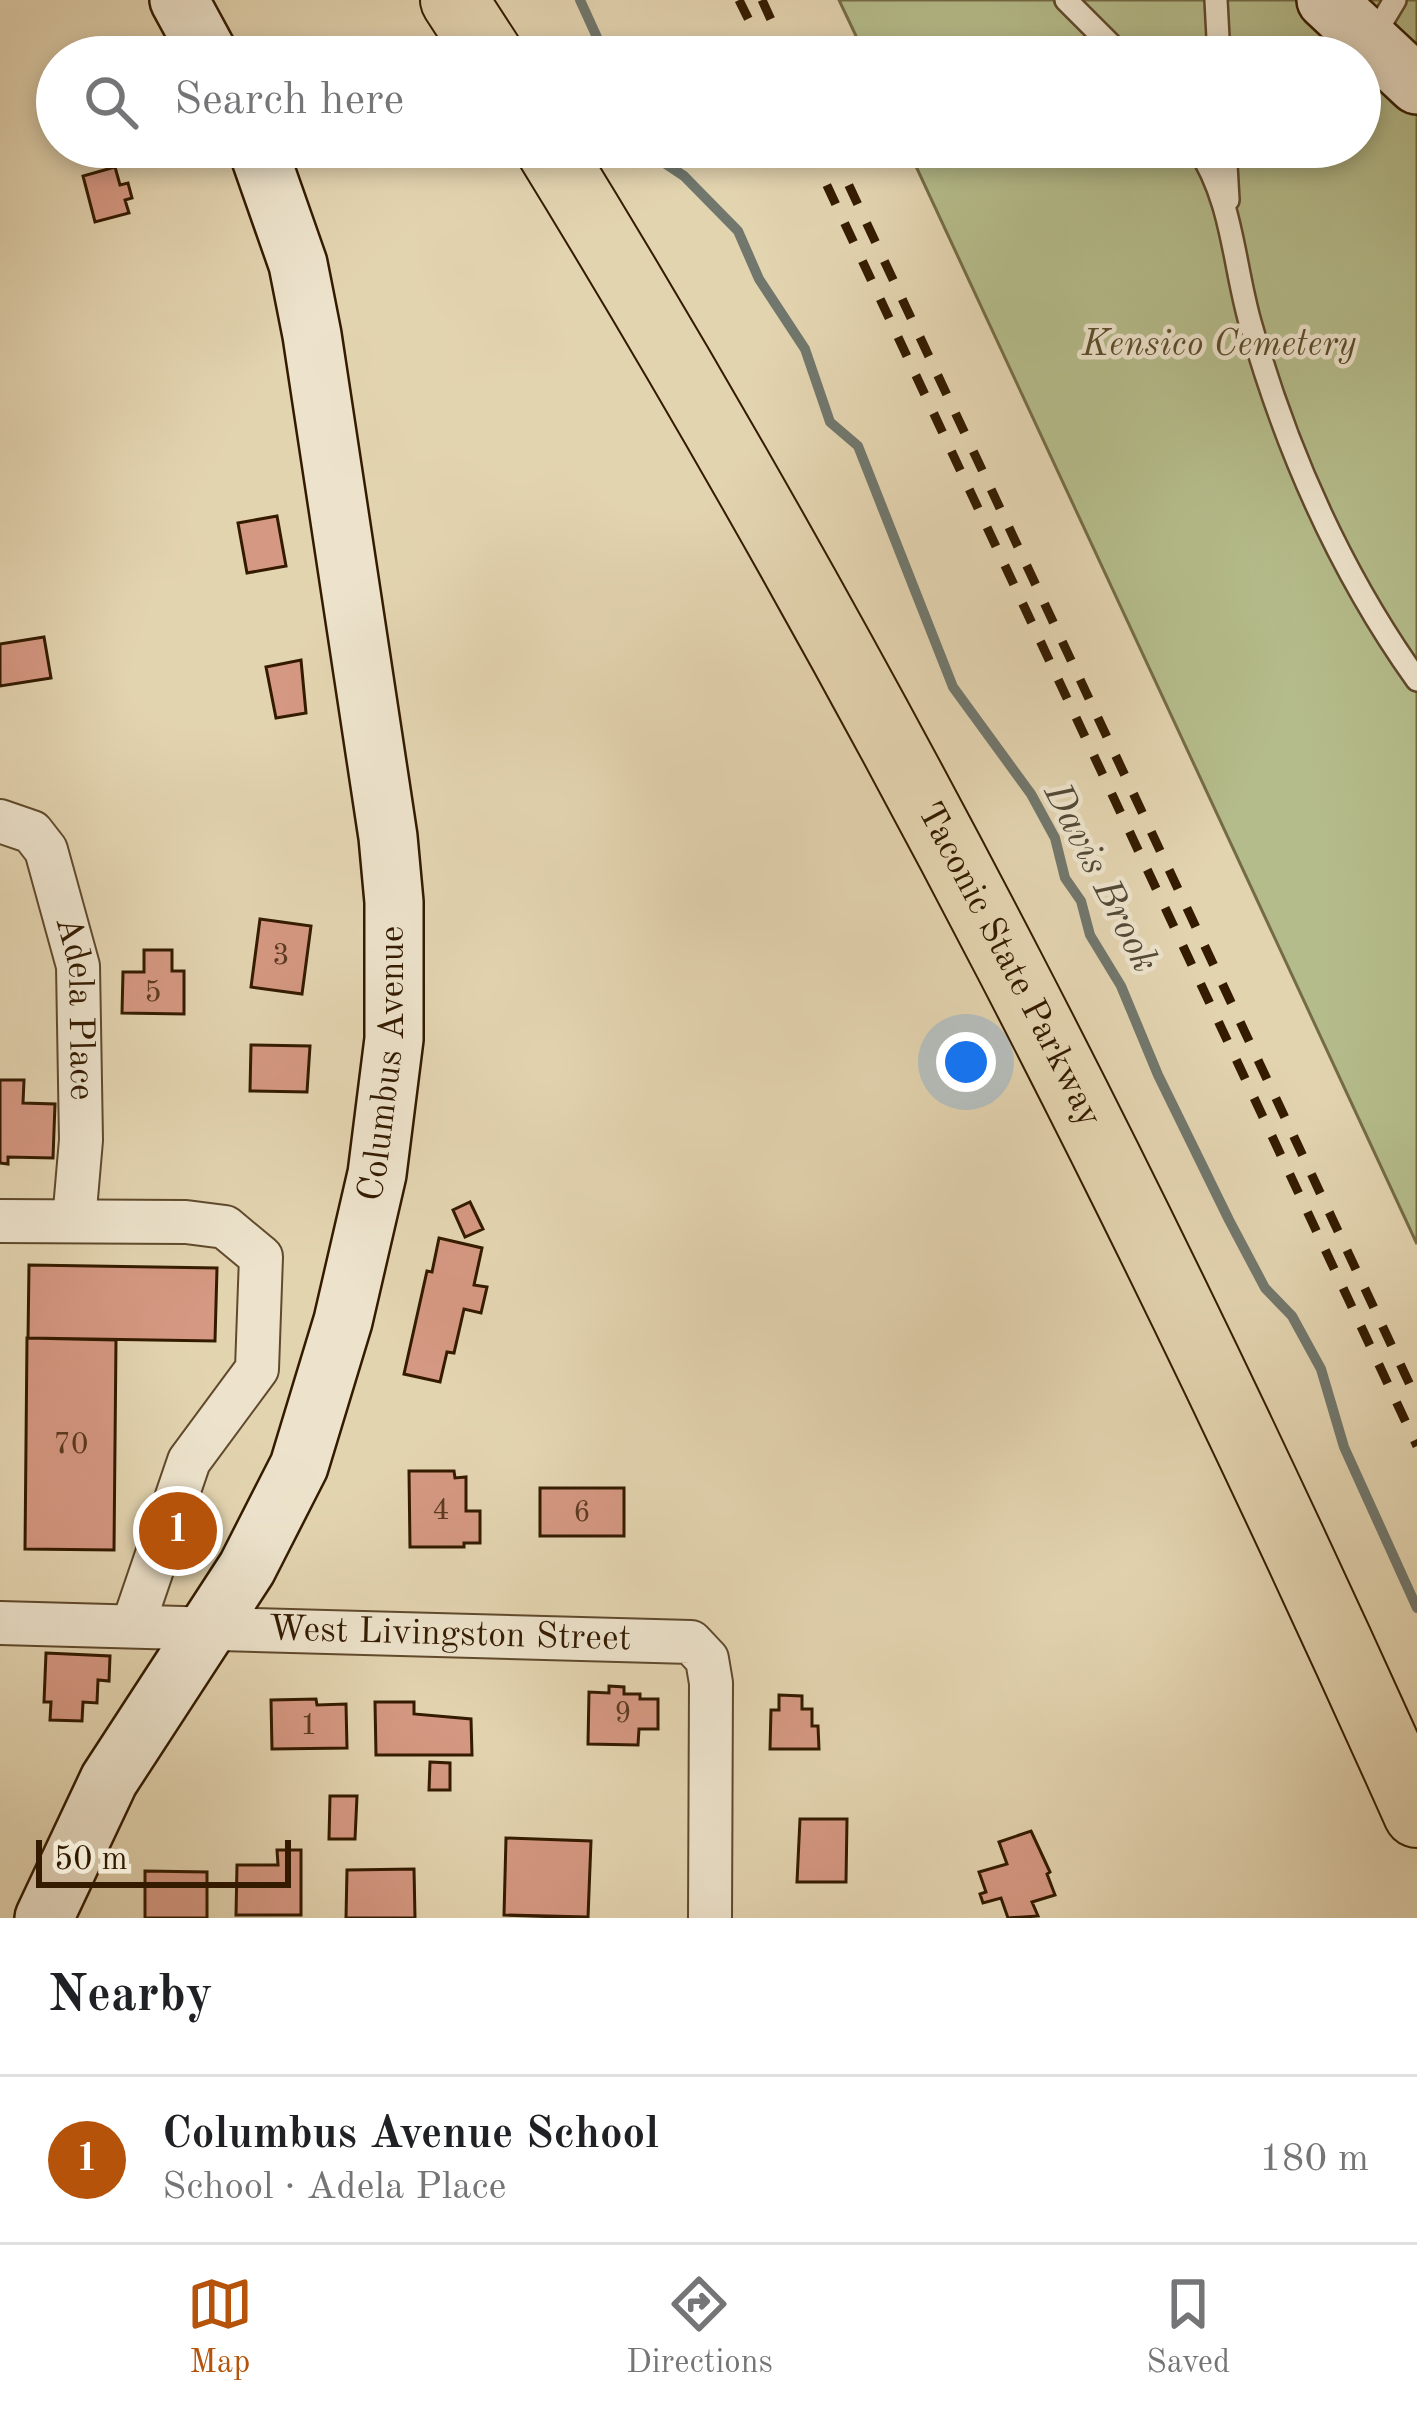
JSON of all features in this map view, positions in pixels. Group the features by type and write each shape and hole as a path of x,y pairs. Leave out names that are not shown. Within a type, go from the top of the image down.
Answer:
{"highway":[{"path":"454,0 477,36"},
{"path":"495,0 518,36"},
{"name":"Taconic State Parkway","path":"561,168 783,539 962,869 1184,1313 1417,1814"},
{"name":"Taconic State Parkway","path":"601,168 792,488 991,850 1169,1203 1417,1731"}],"street":[{"path":"179,0 199,36"},
{"path":"1327,0 1383,20 1417,85"},
{"name":"Columbus Avenue","path":"44,1918 110,1780 275,1520 299,1466 323,1393 377,1174 387,1109 396,994 388,838 312,335 298,264 264,168"},
{"name":"Adela Place","path":"1,821 32,832 46,850 78,966 81,1140 74,1222"},
{"path":"0,1221 186,1222 225,1227 261,1257 257,1369 189,1461 133,1625"},
{"name":"West Livingston Street","path":"0,1622 691,1642 707,1659 711,1683 710,1918"}],"lane":[{"path":"1066,0 1102,36"},
{"path":"1216,0 1219,36"},
{"path":"1207,168 1229,213"},
{"path":"1226,168 1229,213 1249,318 1314,504 1417,680"}],"green space":[{"name":"Kensico Cemetery","path":"839,0 1417,0 1417,1244 917,168 1381,168 1381,36 856,36"}],"building":[{"path":"115,168 120,185 128,183 129,213 95,222 83,176"},
{"path":"277,516 286,566 247,573 238,523"},
{"path":"44,637 51,678 0,686 0,644"},
{"path":"301,660 306,713 276,718 266,667"},
{"path":"260,919 311,926 302,994 251,987"},
{"path":"144,950 172,950 172,971 184,971 184,1014 122,1013 123,972 144,972"},
{"path":"251,1045 310,1046 307,1092 250,1091"},
{"path":"0,1080 24,1080 23,1103 55,1104 53,1158 8,1157 8,1164 0,1163"},
{"path":"470,1202 483,1229 465,1237 453,1210"},
{"path":"439,1238 482,1248 474,1285 487,1287 481,1313 464,1309 454,1353 447,1352 440,1382 404,1374"},
{"path":"29,1265 217,1268 215,1341 28,1338"},
{"path":"27,1338 116,1340 114,1550 25,1549"},
{"path":"409,1471 454,1471 455,1478 466,1477 466,1511 480,1511 480,1543 410,1547"},
{"path":"540,1488 624,1488 624,1536 540,1536"},
{"path":"46,1653 110,1656 109,1681 98,1680 97,1703 83,1702 82,1721 50,1720 51,1702 44,1702"},
{"path":"609,1686 624,1687 624,1694 640,1694 640,1699 658,1699 658,1729 639,1729 638,1745 588,1744 589,1692 609,1693"},
{"path":"779,1695 802,1696 802,1709 812,1709 819,1749 770,1749 771,1710 779,1710"},
{"path":"316,1699 317,1705 346,1704 347,1748 272,1749 271,1700"},
{"path":"375,1702 414,1702 414,1714 471,1719 472,1755 376,1755"},
{"path":"430,1762 450,1763 450,1790 429,1790"},
{"path":"330,1796 357,1796 355,1839 329,1839"},
{"path":"800,1819 847,1819 846,1882 797,1882"},
{"path":"1031,1831 1055,1895 1032,1902 1038,1916 1008,1918 1001,1898 983,1903 980,1894 986,1892 979,1872 1007,1864 999,1842"},
{"path":"506,1838 591,1841 588,1918 504,1915"},
{"path":"506,1838 591,1841 588,1917 504,1915"},
{"path":"277,1850 301,1850 301,1915 236,1915 237,1865 278,1865"},
{"path":"414,1869 415,1918 346,1918 347,1870"},
{"path":"145,1871 207,1872 207,1918 145,1918"}],"waterway":[{"name":"Davis Brook","path":"580,0 596,36"},
{"name":"Davis Brook","path":"672,168 738,231 759,279 805,349 830,422 858,446 953,687 1031,794 1055,838 1065,878 1081,901 1090,935 1121,986 1158,1075 1229,1220 1265,1288 1292,1316 1321,1369 1344,1447 1417,1608"}],"railway":[{"path":"739,0 757,36"},
{"path":"762,0 778,36"},
{"path":"819,168 1417,1446"},
{"path":"841,168 1417,1400"}],"place":[{"name":"Columbus Avenue School","path":"178,1531"}]}
